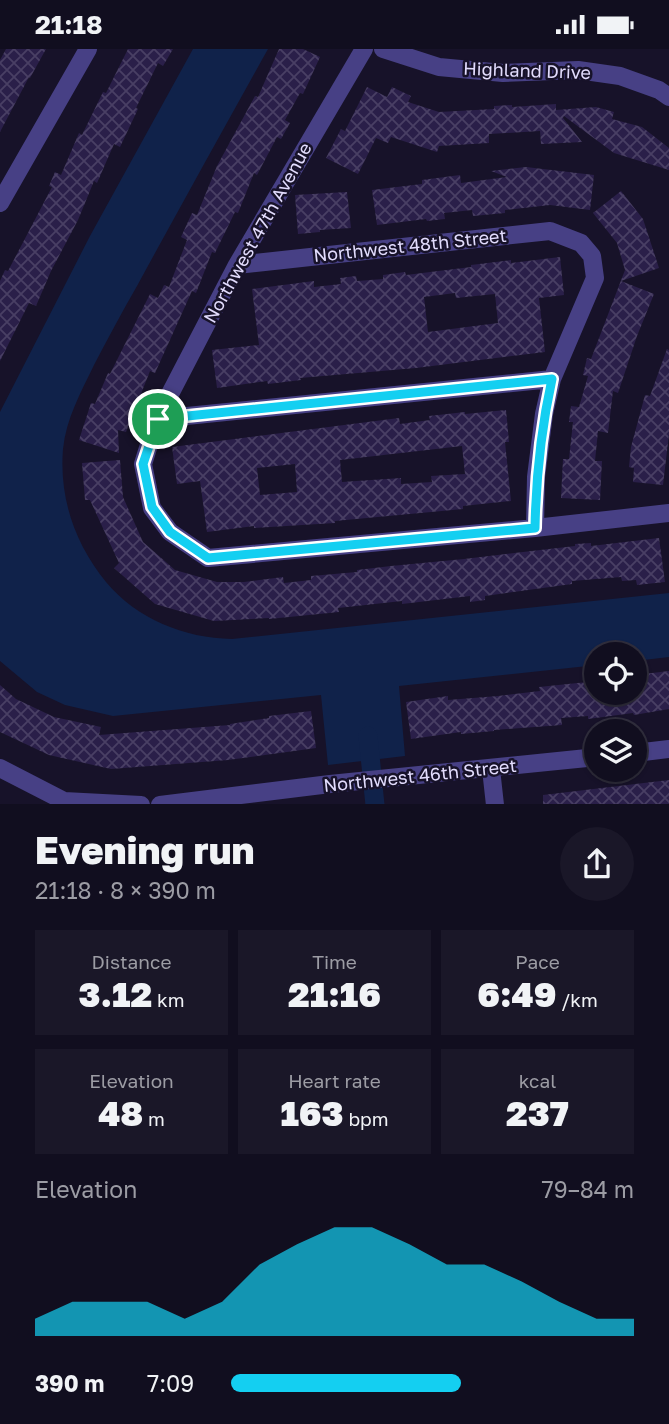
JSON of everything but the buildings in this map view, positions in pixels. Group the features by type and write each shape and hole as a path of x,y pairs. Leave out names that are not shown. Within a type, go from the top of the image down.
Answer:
{"street":[{"path":"0,203 88,49"},
{"name":"Northwest 47th Avenue","path":"364,49 237,265 158,419 143,464 152,507 170,532 208,558 669,513"},
{"name":"Highland Drive","path":"383,49 439,68 503,73 578,70 620,76 666,88"},
{"name":"Northwest 48th Street","path":"237,265 550,231 581,243 592,256 595,278 552,379"},
{"path":"158,419 552,379 544,414 536,477 535,528"},
{"path":"647,752 669,749"},
{"name":"Northwest 46th Street","path":"160,804 250,799 330,784 584,758"},
{"path":"0,768 64,801 141,804"},
{"path":"491,769 495,804"}],"water":[{"path":"193,49 268,49 105,345 79,396 67,427 62,467 71,520 95,567 118,595 132,606 179,630 232,639 669,593 669,657 647,660 647,642 584,642 584,666 399,686 405,756 328,765 321,695 113,716 65,705 37,692 0,661 0,412 90,236"}],"waterway":[{"path":"368,736 375,804"}],"route":[{"path":"552,379 544,414 536,477 535,528 208,558 170,532 152,507 143,464 158,419 552,379"}]}
